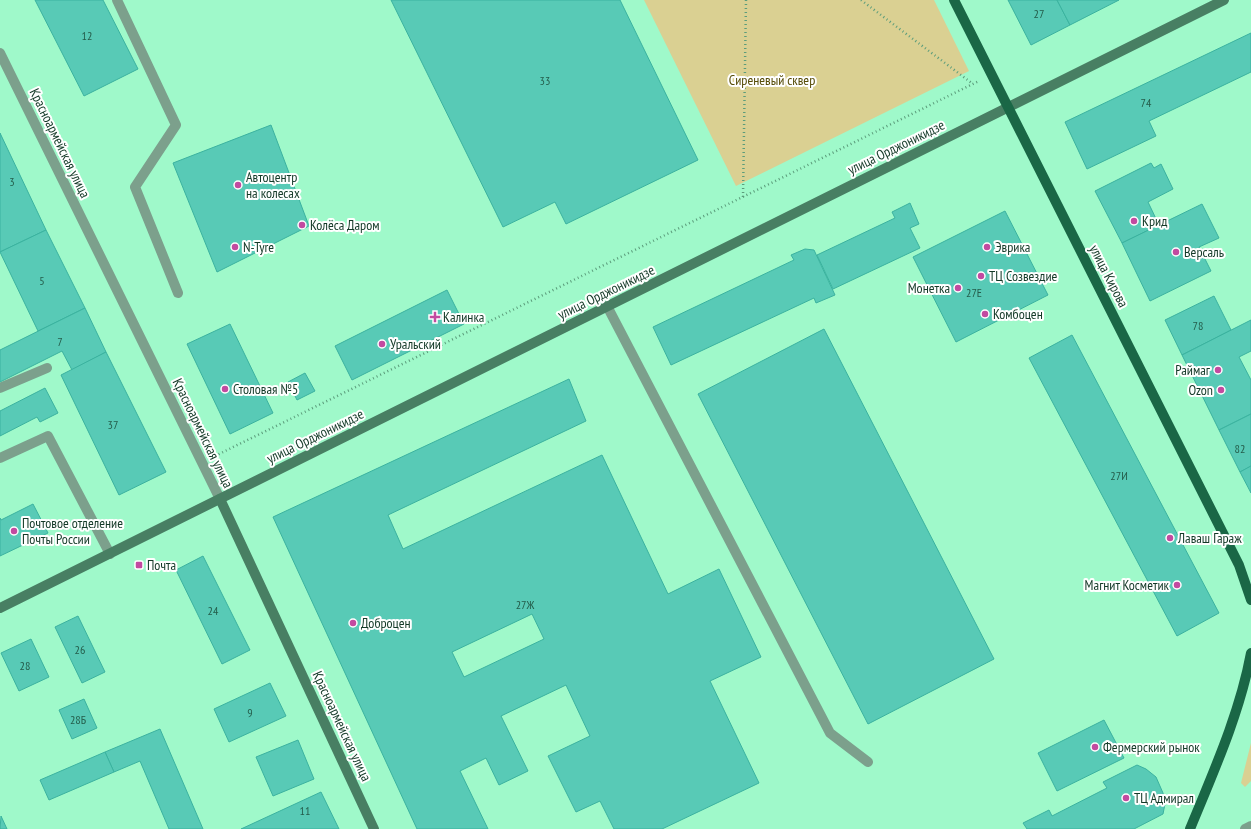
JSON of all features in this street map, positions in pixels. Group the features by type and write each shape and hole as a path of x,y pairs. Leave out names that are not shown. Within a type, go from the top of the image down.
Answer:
{"main road":[{"name":"улица Кирова","path":"954,0 1239,565 1251,600"},
{"name":"улица Орджоникидзе","path":"0,608 1224,0"},
{"name":"Красноармейская улица","path":"220,498 374,829"},
{"path":"1190,829 1218,763 1248,673 1251,653"}],"street":[{"path":"117,0 176,125 135,187 178,293"},
{"name":"Красноармейская улица","path":"0,53 220,498"},
{"path":"607,306 830,733 868,762"},
{"path":"0,388 47,368"},
{"path":"0,458 48,436 110,554"},
{"path":"1245,829 1251,826"}],"path":[{"path":"743,197 746,0"},
{"path":"861,0 973,84"},
{"path":"202,462 992,75"}],"green space":[{"name":"Сиреневый сквер","path":"644,0 934,0 969,71 736,186"},
{"path":"1251,743 1251,781 1245,787 1241,783"}],"building":[{"path":"35,0 103,0 138,69 84,96"},
{"path":"391,0 620,0 698,160 566,224 555,202 503,227"},
{"path":"1008,0 1057,0 1070,25 1031,45"},
{"path":"1057,0 1119,0 1070,25"},
{"path":"1251,33 1251,72 1149,121 1156,136 1087,169 1065,122"},
{"path":"271,125 309,226 217,272 173,163"},
{"path":"0,133 46,230 0,252"},
{"path":"1151,163 1154,168 1161,164 1173,189 1148,202 1159,225 1122,243 1095,191"},
{"path":"910,203 919,224 910,228 920,248 833,289 817,255 895,218 892,212"},
{"path":"1202,204 1219,238 1199,247 1211,271 1150,301 1122,243"},
{"name":"ТЦ Созвездие","path":"1005,211 1048,295 956,342 913,257"},
{"path":"46,230 85,308 38,331 0,252"},
{"path":"805,249 814,250 835,295 816,303 814,298 671,365 653,327 794,260 791,255"},
{"path":"447,290 464,324 352,380 335,346"},
{"path":"1214,296 1231,330 1182,355 1165,320"},
{"path":"85,308 106,352 72,370 62,351 0,382 0,350"},
{"name":"Раймаг","path":"1251,320 1251,351 1239,357 1251,380 1251,414 1219,430 1182,355"},
{"path":"230,324 273,413 230,434 187,344"},
{"path":"824,329 994,659 868,724 698,394"},
{"path":"1072,335 1219,613 1177,636 1029,358"},
{"path":"106,352 166,472 119,495 61,375"},
{"path":"305,373 315,391 297,400 288,382"},
{"path":"569,379 586,421 388,515 403,549 602,455 668,594 719,569 761,657 710,681 759,783 662,829 614,829 600,801 576,812 548,756 590,736 566,685 501,716 528,771 499,785 486,758 460,771 488,829 417,829 273,517","holes":["532,614 544,639 464,677 452,652"]},
{"path":"45,388 58,413 40,422 37,417 0,436 0,411"},
{"path":"1251,414 1251,466 1240,472 1219,430"},
{"path":"1251,466 1251,493 1240,472"},
{"path":"33,504 48,533 0,556 0,518 1,520"},
{"path":"203,556 250,650 222,664 176,570"},
{"path":"78,616 105,672 82,683 55,627"},
{"path":"31,639 49,677 19,691 1,653"},
{"path":"270,683 286,716 229,742 214,709"},
{"path":"84,699 97,728 72,739 59,710"},
{"path":"1104,720 1124,758 1057,791 1038,753"},
{"path":"160,729 203,829 169,829 140,761 114,772 105,752"},
{"path":"298,740 314,779 273,796 256,757"},
{"path":"105,752 114,772 49,800 40,780"},
{"name":"ТЦ Адмирал","path":"1137,765 1146,769 1156,777 1163,793 1165,804 1163,814 1134,829 1027,829 1023,823 1049,810 1052,816 1107,788 1103,782"},
{"path":"321,792 339,829 241,829"},
{"path":"1,816 7,829 0,829"}],"place":[{"name":"Автоцентр на колесах","path":"238,185"},
{"name":"Крид","path":"1134,221"},
{"name":"Колёса Даром","path":"302,225"},
{"name":"N-Tyre","path":"235,247"},
{"name":"Эврика","path":"987,247"},
{"name":"Версаль","path":"1176,252"},
{"name":"ТЦ Созвездие","path":"981,276"},
{"name":"Монетка","path":"958,288"},
{"name":"Комбоцен","path":"985,314"},
{"name":"Калинка","path":"435,317"},
{"name":"Уральский","path":"382,344"},
{"name":"Раймаг","path":"1218,370"},
{"name":"Столовая №5","path":"225,389"},
{"name":"Ozon","path":"1221,390"},
{"name":"Почтовое отделение Почты России","path":"14,531"},
{"name":"Лаваш Гараж","path":"1170,538"},
{"name":"Почта","path":"139,565"},
{"name":"Магнит Косметик","path":"1177,585"},
{"name":"Доброцен","path":"353,623"},
{"name":"Фермерский рынок","path":"1095,747"},
{"name":"ТЦ Адмирал","path":"1126,798"}]}
